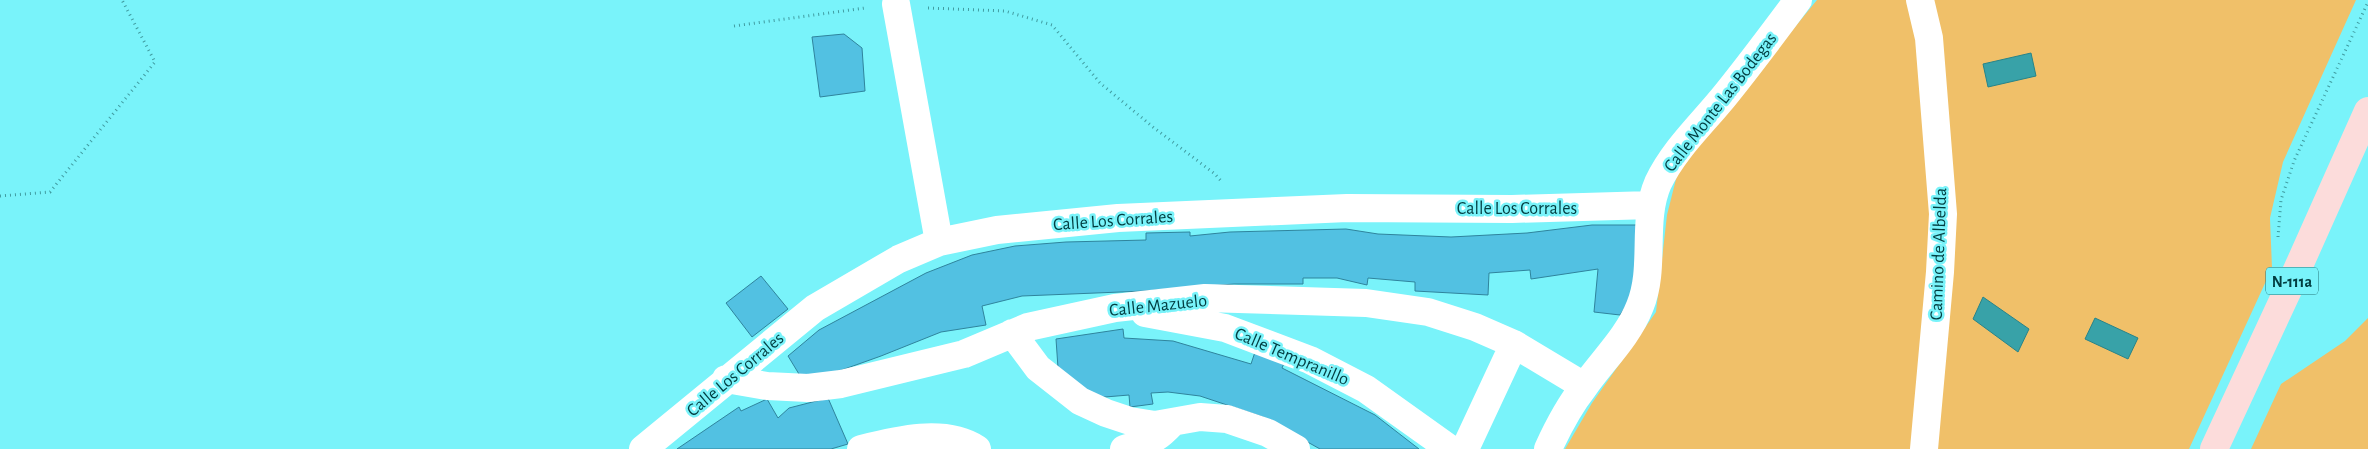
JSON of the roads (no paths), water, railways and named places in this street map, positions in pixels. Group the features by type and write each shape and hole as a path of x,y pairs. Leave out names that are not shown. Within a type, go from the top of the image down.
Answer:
{"main road":[{"name":"N-111a","path":"2214,449 2368,111"}],"street":[{"name":"Calle Monte Las Bodegas","path":"1548,449 1564,416 1584,386 1605,361 1640,306 1646,281 1651,204 1658,183 1687,140 1726,94 1798,0"},
{"name":"Camino de Albelda","path":"1920,0 1929,38 1942,214 1940,272 1924,449"},
{"path":"896,4 938,242"},
{"name":"Calle Los Corrales","path":"643,449 726,379 815,308 899,259 938,242 997,230 1118,218 1347,208 1512,210 1651,204"},
{"name":"Calle Mazuelo","path":"726,379 767,386 808,388 841,384 964,354 1028,327 1115,308 1205,298 1366,303 1428,312 1475,327 1514,344 1584,386"},
{"name":"Calle Tempranillo","path":"1115,308 1225,328 1310,360 1366,389 1450,449"},
{"path":"1012,334 1038,368 1080,401 1130,421 1178,431"},
{"path":"1465,449 1514,344"},
{"path":"1124,449 1148,443 1158,437 1178,431 1200,417 1227,419 1268,433 1296,449"},
{"path":"861,449 938,436 965,441 977,449"}],"water":[{"path":"2031,53 2036,76 1988,87 1983,64"},
{"path":"1983,297 2029,329 2018,352 1973,319"},
{"path":"2095,318 2138,338 2128,359 2085,339"}]}
